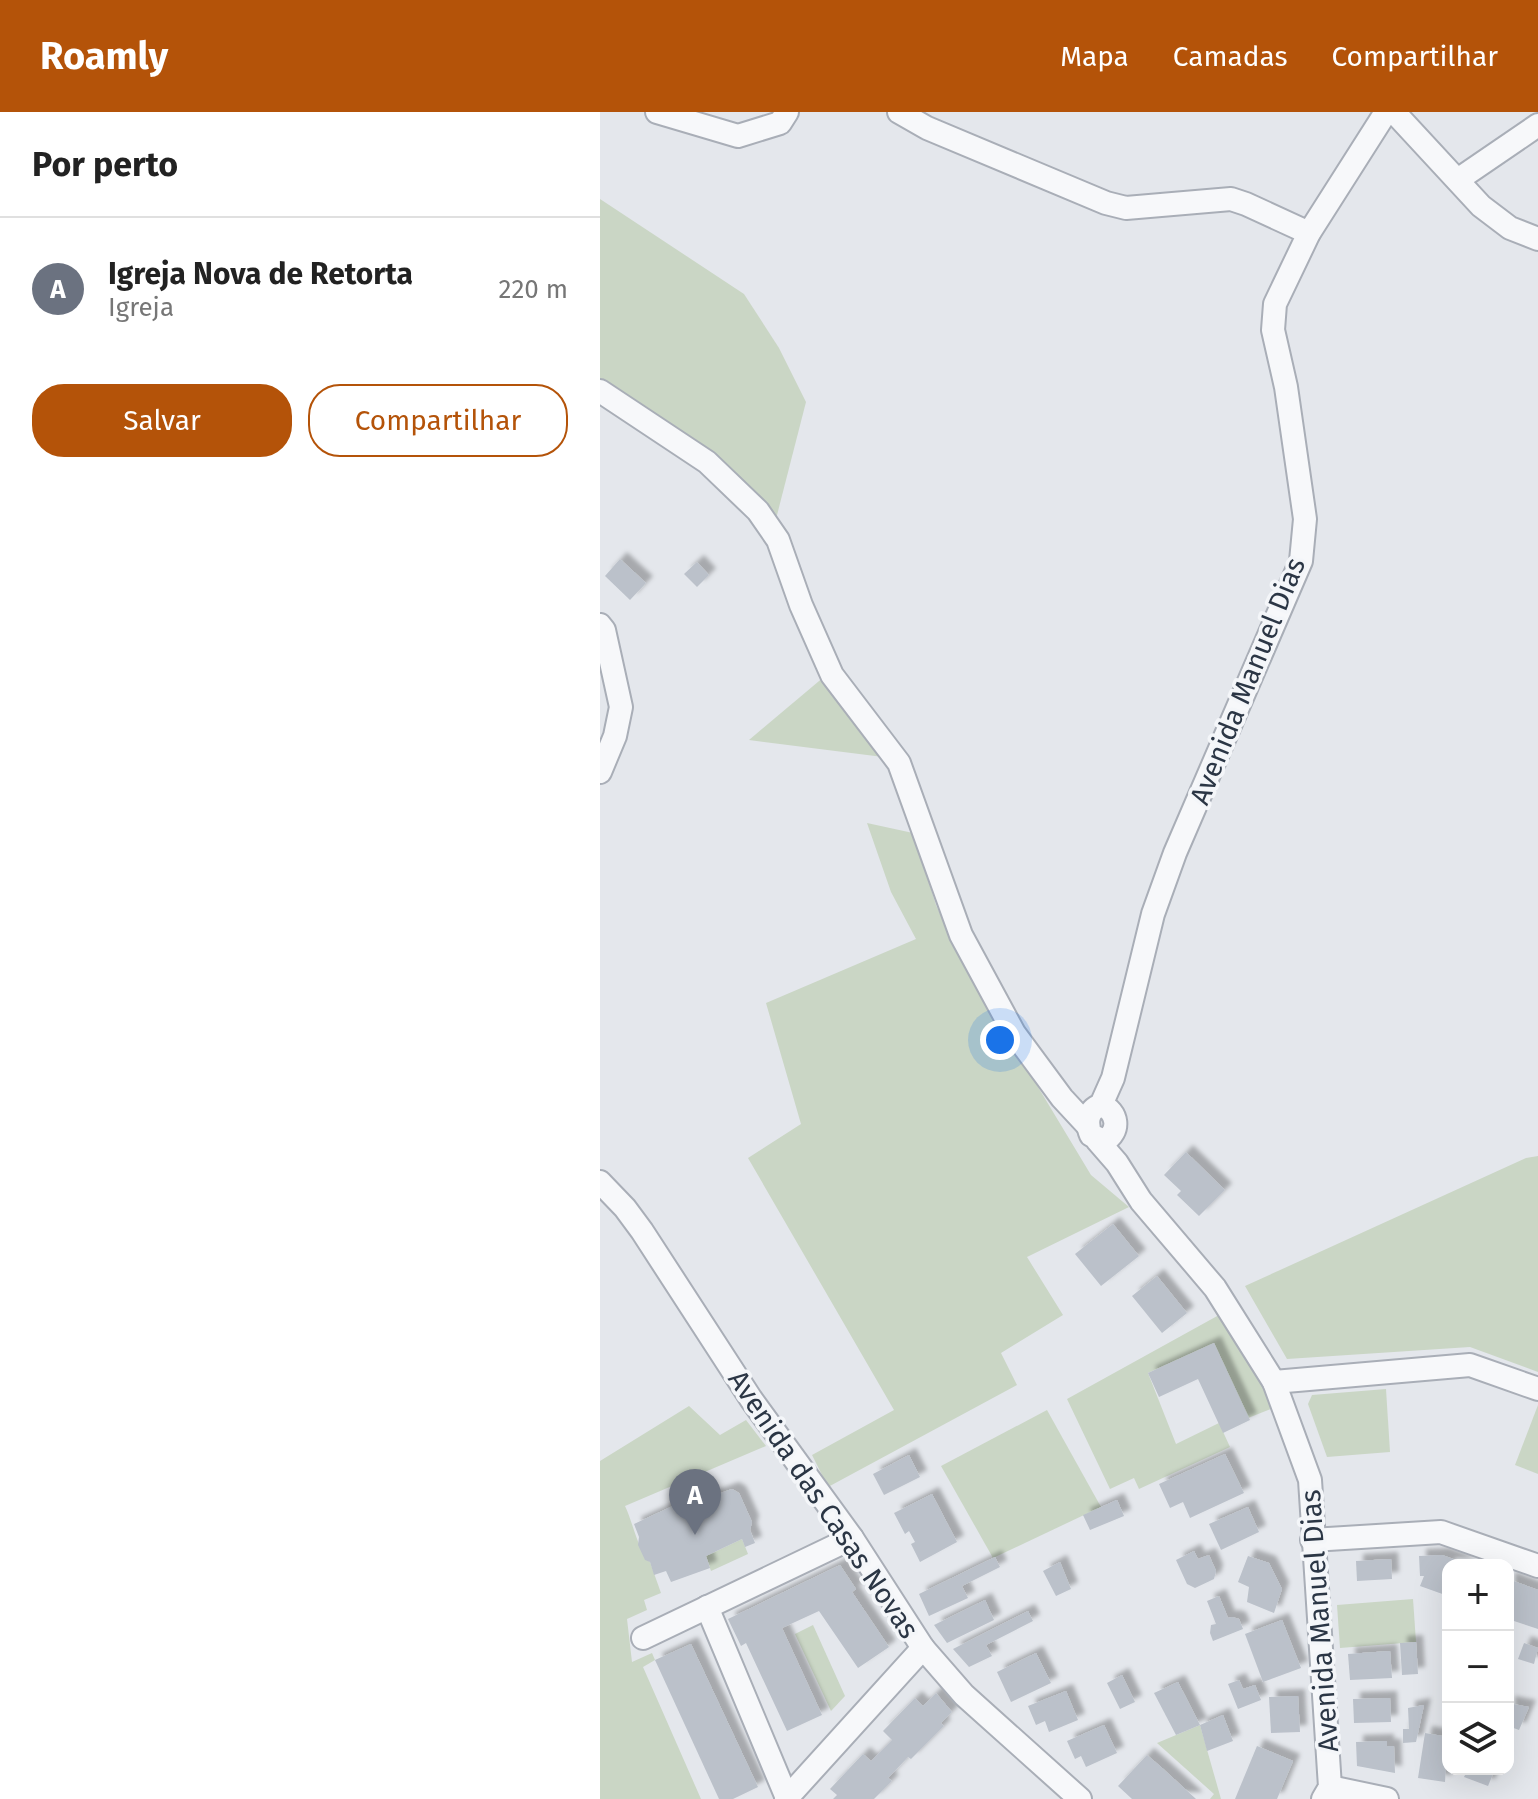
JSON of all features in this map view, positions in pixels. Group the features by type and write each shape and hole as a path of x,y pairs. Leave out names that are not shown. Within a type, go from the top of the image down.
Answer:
{"street":[{"path":"657,112 738,136 780,123 787,112"},
{"path":"899,112 927,128 1106,203 1126,208 1231,199 1309,233"},
{"name":"Avenida Manuel Dias","path":"1327,1793 1310,1480 1274,1382 1215,1288 1141,1201 1117,1163 1102,1121 1153,914 1301,561 1305,519 1286,387 1273,330 1275,304 1309,233 1386,112"},
{"path":"1394,112 1481,206 1510,228 1538,239"},
{"path":"1459,179 1538,125"},
{"path":"600,391 707,462 758,511 778,540 801,605 832,675 899,763 961,935 1014,1033 1062,1098 1102,1121"},
{"path":"600,625 604,630 621,707 615,736 600,772"},
{"name":"Avenida das Casas Novas","path":"600,1182 642,1231 751,1399 852,1538 923,1648 964,1695 1080,1799"},
{"path":"1274,1382 1470,1365 1538,1389"},
{"path":"1312,1540 1441,1532 1538,1566"},
{"path":"643,1638 852,1538"},
{"path":"707,1607 786,1798 923,1648"},
{"path":"1327,1793 1387,1799"}],"green space":[{"path":"600,199 744,294 779,348 806,402 776,519 600,380"},
{"path":"825,676 883,757 749,740"},
{"path":"867,823 913,833 936,905 958,954 1091,1175 1129,1207 1027,1257 1063,1315 1001,1353 1017,1385 828,1487 812,1455 894,1410 748,1158 801,1124 766,1003 916,939 891,892"},
{"path":"1538,1156 1538,1372 1470,1347 1287,1359 1245,1286 1526,1158"},
{"path":"1219,1315 1251,1362 1273,1408 1248,1418 1214,1343 1148,1373 1176,1444 1219,1423 1230,1447 1139,1489 1134,1478 1110,1489 1067,1399"},
{"path":"1386,1389 1390,1452 1327,1457 1308,1404 1312,1395"},
{"path":"1538,1405 1538,1474 1515,1465"},
{"path":"689,1406 720,1435 746,1420 766,1446 625,1506 661,1593 644,1600 647,1610 627,1619 632,1662 652,1653 655,1660 643,1667 701,1799 600,1799 600,1461"},
{"path":"1047,1410 1101,1507 993,1558 941,1466"},
{"path":"742,1539 748,1554 711,1571 706,1556"},
{"path":"1413,1599 1416,1642 1340,1648 1337,1605"},
{"path":"813,1625 845,1696 831,1711 795,1634"},
{"path":"1200,1725 1221,1799 1210,1799 1214,1794 1157,1743"}],"building":[{"path":"620,559 646,583 630,600 605,576"},
{"path":"697,562 709,575 697,587 684,574"},
{"path":"1186,1152 1225,1190 1199,1216 1177,1195 1181,1191 1164,1175"},
{"path":"1113,1224 1139,1256 1101,1286 1075,1254"},
{"path":"1157,1276 1187,1313 1162,1333 1132,1296"},
{"path":"1214,1343 1250,1420 1223,1433 1198,1379 1159,1397 1148,1373"},
{"path":"1225,1454 1244,1493 1190,1518 1183,1502 1170,1508 1159,1484"},
{"path":"909,1455 920,1477 884,1495 873,1474"},
{"path":"732,1489 739,1493 752,1522 750,1530 755,1543 745,1547 742,1539 706,1556 710,1568 671,1582 666,1571 654,1575 650,1562 645,1560 638,1545 639,1537 634,1524 701,1493 704,1499"},
{"path":"932,1494 957,1542 920,1562 911,1544 915,1542 909,1531 905,1534 894,1513"},
{"path":"1117,1500 1124,1516 1090,1530 1083,1515"},
{"path":"1248,1507 1259,1532 1221,1550 1209,1524"},
{"path":"1194,1551 1198,1559 1209,1555 1216,1571 1214,1579 1195,1588 1187,1584 1176,1560"},
{"path":"1442,1555 1453,1559 1442,1559 1442,1594 1420,1586 1424,1576 1420,1576 1419,1556"},
{"path":"1248,1556 1269,1563 1282,1589 1274,1613 1247,1602 1249,1587 1238,1582"},
{"path":"995,1557 1000,1567 962,1586 968,1598 929,1616 919,1594"},
{"path":"1391,1559 1392,1579 1357,1581 1356,1561"},
{"path":"1060,1562 1071,1589 1056,1596 1043,1571"},
{"path":"840,1565 856,1589 852,1592 889,1647 858,1668 819,1611 782,1628 822,1715 787,1731 746,1643 741,1646 728,1619"},
{"path":"1514,1581 1538,1590 1538,1629 1514,1621"},
{"path":"1219,1596 1228,1618 1239,1619 1243,1629 1213,1641 1211,1625 1216,1624 1207,1601"},
{"path":"985,1600 994,1620 947,1643 934,1625"},
{"path":"1028,1611 1033,1621 986,1645 992,1656 969,1667 953,1649"},
{"path":"1282,1620 1301,1668 1263,1682 1245,1634"},
{"path":"1416,1642 1418,1674 1402,1675 1400,1643"},
{"path":"1524,1643 1538,1648 1534,1664 1518,1659"},
{"path":"691,1644 758,1787 733,1799 719,1799 655,1660"},
{"path":"1390,1651 1392,1678 1350,1680 1348,1654"},
{"path":"1036,1653 1051,1683 1011,1702 997,1672"},
{"path":"1122,1675 1135,1702 1120,1709 1107,1683"},
{"path":"1239,1680 1243,1689 1255,1685 1261,1700 1238,1709 1228,1684"},
{"path":"1178,1682 1200,1725 1176,1735 1154,1693"},
{"path":"1066,1691 1078,1720 1049,1732 1045,1721 1036,1725 1028,1706"},
{"path":"936,1693 952,1712 941,1723 944,1726 888,1778 892,1781 874,1799 833,1799 837,1795 830,1789 863,1754 871,1761 892,1740 883,1731 915,1698 923,1706"},
{"path":"1298,1696 1300,1732 1271,1733 1269,1697"},
{"path":"1390,1698 1391,1722 1354,1723 1353,1699"},
{"path":"1514,1704 1529,1707 1519,1730 1514,1728"},
{"path":"1424,1705 1416,1742 1403,1743 1403,1729 1409,1729 1408,1708"},
{"path":"1223,1715 1233,1741 1207,1751 1200,1725"},
{"path":"1104,1725 1117,1753 1086,1767 1081,1756 1075,1759 1067,1741"},
{"path":"1425,1733 1442,1736 1442,1775 1445,1775 1445,1782 1418,1778"},
{"path":"1387,1741 1387,1746 1394,1746 1395,1773 1357,1766 1356,1742"},
{"path":"1257,1746 1293,1761 1277,1799 1235,1799"},
{"path":"1147,1755 1196,1799 1132,1799 1118,1786"},
{"path":"1465,1775 1493,1775 1488,1786"}],"place":[{"name":"Igreja Nova de Retorta","path":"695,1535"}]}
